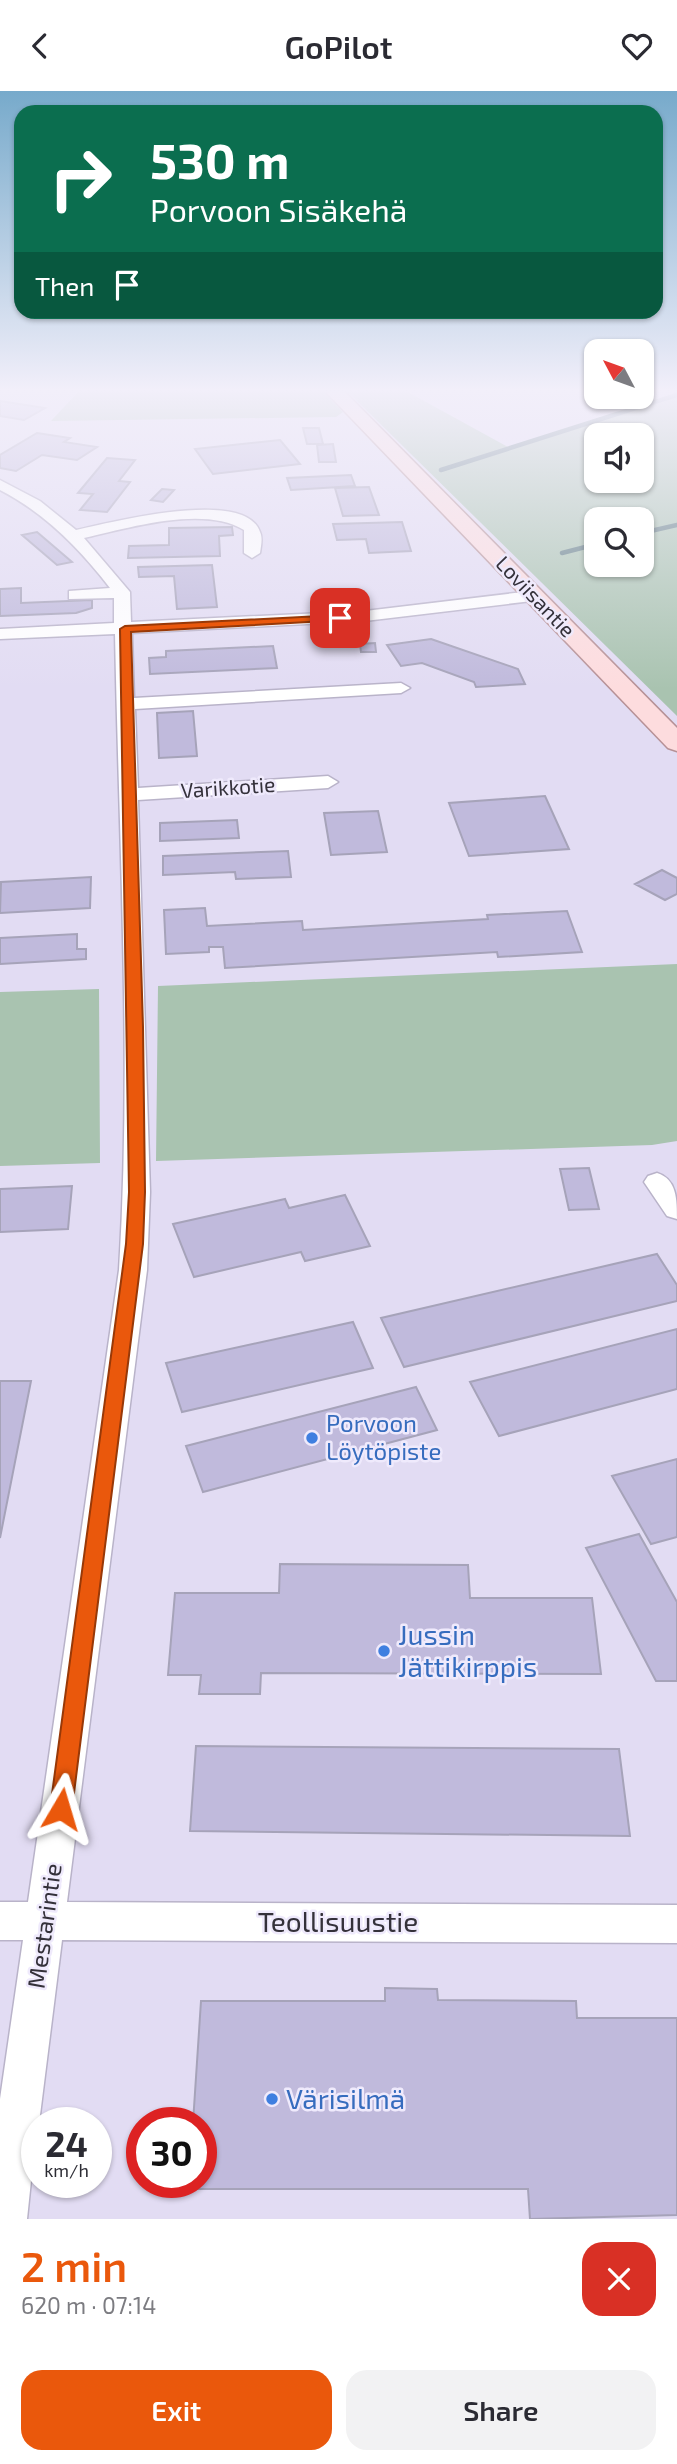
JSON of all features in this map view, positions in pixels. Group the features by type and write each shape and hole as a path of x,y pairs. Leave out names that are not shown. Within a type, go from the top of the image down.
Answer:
{"main road":[{"name":"Loviisantie","path":"430,490 677,743"}],"street":[{"path":"12,490 23,496 71,536 122,592"},
{"path":"71,536 181,516 217,515 234,517 249,526 253,533 252,553"},
{"path":"75,595 122,592"},
{"name":"Mestarintie","path":"5,2219 133,1270 137,1192 128,704 122,592"},
{"path":"0,634 365,616 532,596"},
{"path":"128,704 401,688"},
{"name":"Varikkotie","path":"129,795 327,782"},
{"path":"657,1182 677,1210"},
{"name":"Teollisuustie","path":"0,1921 677,1924"}],"green space":[{"path":"448,490 654,493 654,490 677,490 677,716"},
{"path":"677,964 677,1141 652,1145 156,1161 158,986"},
{"path":"99,989 100,1163 0,1166 0,992"}],"building":[{"path":"80,490 124,490 107,512 80,510 93,494 78,493"},
{"path":"161,490 174,490 163,502 151,500"},
{"path":"336,490 370,490 379,515 343,516"},
{"path":"402,522 411,551 369,553 366,539 337,540 333,524"},
{"path":"232,527 233,535 219,536 220,556 128,558 129,546 169,545 169,528"},
{"path":"37,532 72,562 57,565 22,535"},
{"path":"212,565 217,607 177,609 174,576 139,577 138,567"},
{"path":"21,588 21,603 92,600 92,608 76,613 0,616 0,589"},
{"path":"431,639 518,669 525,684 476,687 474,682 422,663 401,666 387,645"},
{"path":"375,643 376,652 361,652 360,644"},
{"path":"273,646 277,668 150,674 149,658 166,657 166,651"},
{"path":"193,711 197,756 159,758 157,713"},
{"path":"545,796 569,849 469,856 449,803"},
{"path":"378,811 387,852 331,855 324,813"},
{"path":"237,820 239,838 160,841 160,823"},
{"path":"288,851 291,877 236,879 235,872 163,875 163,856"},
{"path":"662,870 677,878 677,894 665,900 635,884"},
{"path":"91,877 90,908 0,913 1,882"},
{"path":"205,908 207,926 302,921 303,930 488,919 487,915 567,911 582,952 498,957 497,952 225,968 223,947 209,947 209,952 166,954 164,910"},
{"path":"77,934 77,949 86,949 86,959 0,964 0,938"},
{"path":"589,1168 599,1209 569,1210 560,1169"},
{"path":"72,1186 68,1229 0,1232 0,1189"},
{"path":"345,1195 370,1246 305,1261 301,1252 194,1277 173,1224 285,1199 289,1208"},
{"path":"657,1254 677,1285 677,1301 404,1367 381,1318"},
{"path":"353,1322 373,1368 182,1412 166,1363"},
{"path":"677,1329 677,1389 499,1436 470,1382"},
{"path":"0,1381 31,1381 0,1538"},
{"name":"Porvoon Löytöpiste","path":"416,1387 437,1430 203,1492 186,1446"},
{"path":"677,1459 677,1537 651,1544 612,1476"},
{"path":"639,1534 677,1602 677,1681 656,1681 586,1548"},
{"name":"Jussin Jättikirppis","path":"280,1564 468,1565 470,1598 592,1598 601,1674 261,1673 260,1694 199,1694 201,1675 168,1675 175,1593 279,1593"},
{"path":"196,1746 619,1749 630,1836 190,1831"},
{"path":"385,1988 437,1989 438,2000 576,2001 577,2018 677,2018 677,2215 530,2219 528,2189 217,2189 217,2107 194,2107 201,2001 385,2001"}],"waterway":[{"path":"654,530 677,525"},
{"path":"562,553 584,547"}],"place":[{"name":"Porvoon Löytöpiste","path":"312,1438"},
{"name":"Jussin Jättikirppis","path":"384,1651"},
{"name":"Värisilmä","path":"272,2099"}],"route":[{"path":"61,1809 133,1270 137,1192 135,1027 125,629 340,618"}]}
